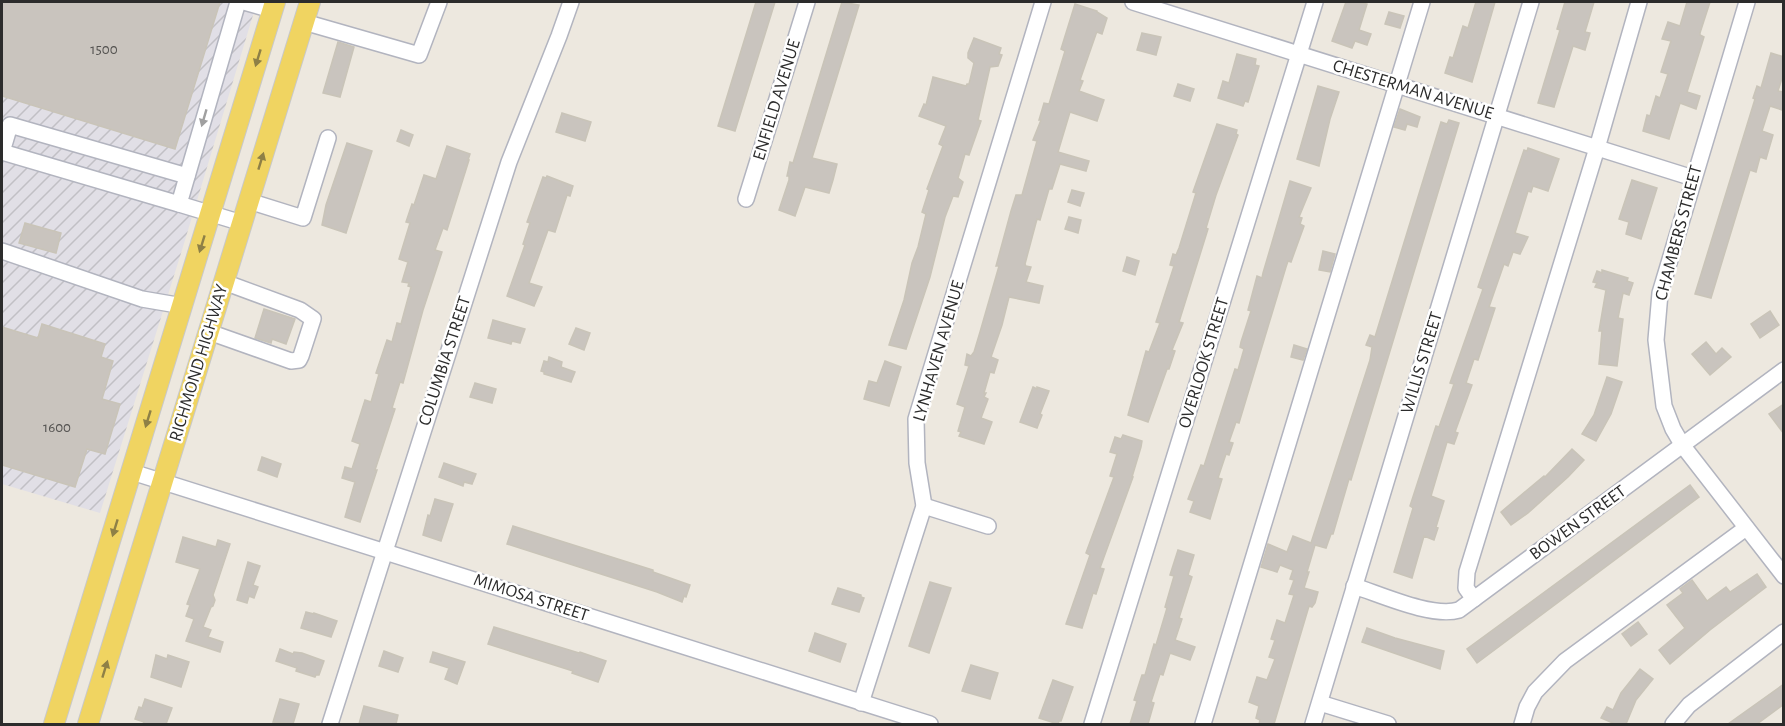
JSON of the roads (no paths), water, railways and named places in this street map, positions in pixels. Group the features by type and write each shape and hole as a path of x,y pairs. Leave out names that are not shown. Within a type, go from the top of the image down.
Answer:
{"main road":[{"name":"RICHMOND HIGHWAY","path":"88,724 310,2"},
{"name":"RICHMOND HIGHWAY","path":"54,724 274,6"}],"street":[{"path":"179,204 238,2"},
{"path":"244,2 274,6"},
{"path":"304,22 419,55 439,2"},
{"name":"COLUMBIA STREET","path":"330,724 509,162 571,2"},
{"name":"ENFIELD AVENUE","path":"746,199 807,2"},
{"name":"LYNHAVEN AVENUE","path":"861,703 924,506 917,463 916,419 1043,2"},
{"name":"CHESTERMAN AVENUE","path":"1133,2 1693,178"},
{"name":"OVERLOOK STREET","path":"1092,724 1315,2"},
{"path":"1203,724 1422,2"},
{"name":"WILLIS STREET","path":"1313,724 1531,2"},
{"path":"1474,599 1466,588 1467,572 1597,148 1639,2"},
{"name":"CHAMBERS STREET","path":"1747,2 1660,293 1656,340 1664,406 1672,429 1784,576"},
{"path":"187,176 10,125 2,152 242,222"},
{"path":"249,201 303,218 328,138"},
{"path":"2,251 142,299 183,306"},
{"path":"208,332 291,361 299,360 301,356 313,318 300,310 224,282"},
{"name":"BOWEN STREET","path":"1354,586 1432,612 1448,613 1459,610 1784,370"},
{"name":"MIMOSA STREET","path":"132,472 930,724"},
{"path":"924,506 988,526"},
{"path":"1522,724 1535,692 1565,661 1746,528"},
{"path":"1676,720 1689,705 1784,632"},
{"path":"1320,703 1388,724"}]}
